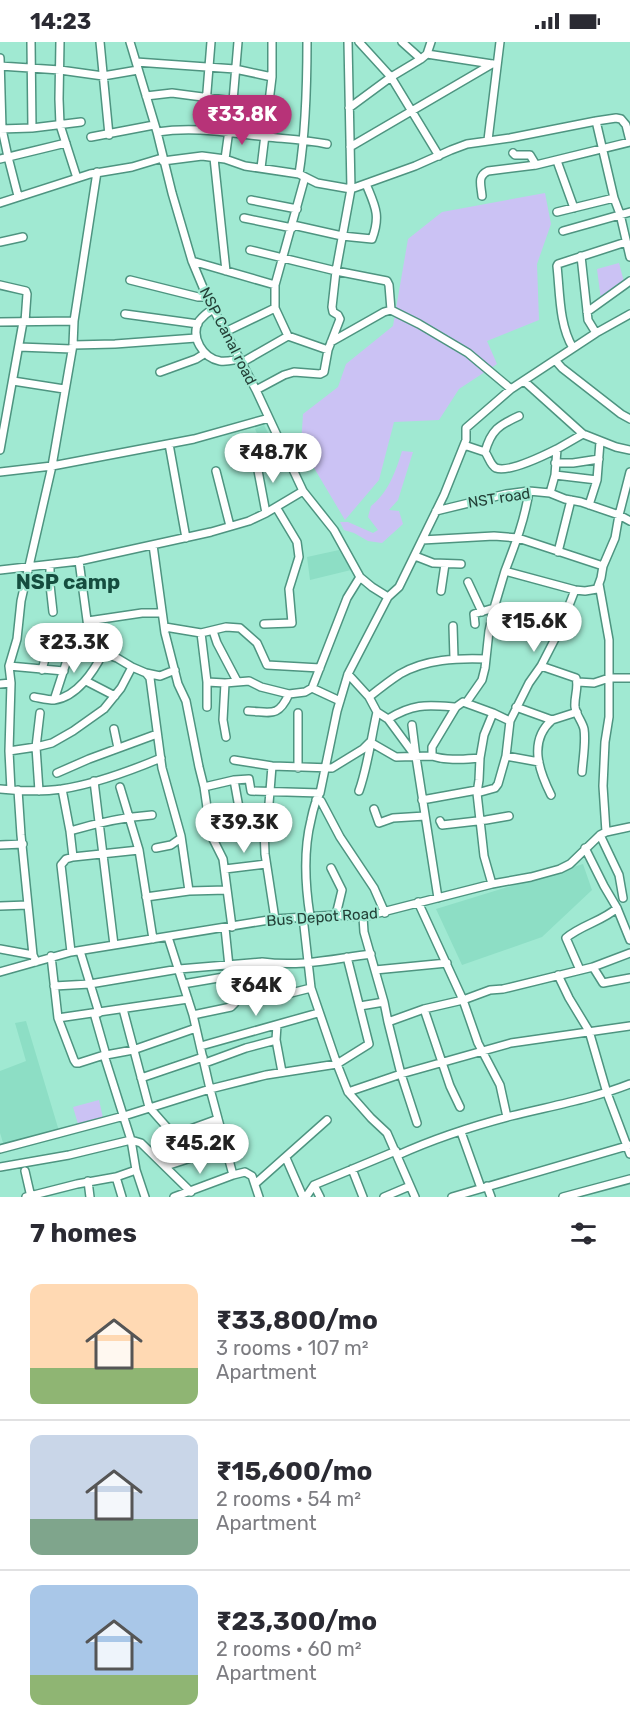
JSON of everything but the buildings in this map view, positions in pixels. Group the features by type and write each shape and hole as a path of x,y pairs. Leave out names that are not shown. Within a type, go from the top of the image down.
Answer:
{"street":[{"path":"31,42 32,128"},
{"path":"60,42 60,125 77,178"},
{"path":"100,42 109,135"},
{"name":"NSP Canal road","path":"130,42 192,261 207,297 256,390 303,491 334,530 360,577 388,597"},
{"path":"204,129 211,42"},
{"path":"225,159 230,131 238,42"},
{"path":"261,168 272,77 272,42"},
{"path":"307,42 307,97 302,176 297,209 275,285 275,308 288,336 328,350"},
{"path":"256,390 294,372 320,374 324,372 328,350 340,319 332,310 336,271 351,189 348,42"},
{"path":"359,42 391,77 439,156"},
{"path":"402,42 424,57 494,64"},
{"path":"349,108 391,77 424,57 431,42"},
{"path":"488,140 494,64 500,42"},
{"path":"0,58 0,115 4,158 18,196"},
{"path":"350,147 494,64"},
{"path":"0,66 31,67 103,76 137,66 208,67 235,69 272,77"},
{"path":"146,96 172,93 233,101"},
{"path":"0,203 97,172 132,167 163,159 202,156 302,176 317,183 351,189 467,144 616,118 621,119 626,125 630,141 557,161 482,173 480,177 482,196"},
{"path":"596,121 630,256"},
{"path":"1,129 81,122"},
{"path":"91,137 155,129 204,129 327,144"},
{"path":"4,158 66,143"},
{"path":"513,153 530,155 536,165"},
{"path":"214,158 226,272"},
{"path":"557,161 574,208"},
{"path":"0,949 34,958 23,844 9,753 11,683 9,666 17,639 28,566 52,466 97,172"},
{"path":"244,218 370,240 374,237 378,221 366,183"},
{"path":"557,212 614,198"},
{"path":"251,200 297,209"},
{"path":"563,231 630,212"},
{"path":"0,242 23,237"},
{"path":"573,348 567,338 564,324 557,266 560,262 626,242"},
{"path":"250,250 387,281 391,310"},
{"path":"581,256 588,320 596,333"},
{"path":"192,261 275,285"},
{"path":"130,280 198,297 207,297"},
{"path":"587,312 630,281"},
{"path":"0,285 26,291 27,294 24,322 0,450"},
{"path":"225,332 275,308"},
{"path":"213,309 204,315 198,324 196,338 204,354 218,361 240,361 288,336"},
{"path":"331,342 391,310 468,353 511,389"},
{"path":"125,314 198,324"},
{"path":"415,1197 387,1133 348,1092 318,1012 311,988 308,964 307,834 348,674 388,597 399,586 415,556 464,446 467,436 465,428 511,389 596,333 630,314"},
{"path":"0,322 74,321"},
{"path":"19,347 72,347 196,338"},
{"path":"160,372 204,354"},
{"path":"555,360 612,408 630,418"},
{"path":"13,381 64,389"},
{"path":"525,381 583,434 600,442 630,450"},
{"path":"485,452 491,434 507,421 519,416"},
{"path":"0,472 52,466 194,439 268,418"},
{"path":"464,446 485,452 492,465 500,469 526,464 583,434"},
{"path":"589,505 597,480 600,442"},
{"path":"169,444 186,538"},
{"path":"550,493 555,475 557,449"},
{"path":"555,463 599,459"},
{"path":"256,460 266,513"},
{"path":"216,471 230,526"},
{"path":"505,572 575,590 597,589 603,566 615,538 630,472"},
{"path":"555,475 597,480"},
{"path":"0,570 79,561 186,538 266,513 303,491"},
{"path":"388,719 399,712 417,706 456,707 466,702 482,680 494,608 518,538 529,491"},
{"name":"NST road","path":"436,511 506,494 529,491 550,493 619,515 630,521"},
{"path":"558,552 571,500"},
{"path":"264,624 291,623 289,589 299,557 297,542 276,507"},
{"path":"422,540 494,536 518,538 603,566"},
{"path":"153,545 165,627 178,684 186,701 204,787 211,835 223,859 227,890 229,965 235,1003 231,1007 193,1015"},
{"path":"415,556 433,563 461,564"},
{"path":"79,561 89,635"},
{"path":"441,591 445,564"},
{"path":"50,565 53,612"},
{"path":"207,682 249,681 261,687 289,694 305,692 312,688 347,598 360,577"},
{"path":"468,582 482,612"},
{"path":"599,584 609,640 609,717 605,742 603,834 619,875 623,898"},
{"path":"422,800 477,792 495,788 498,784 506,756 510,722 516,707 559,631 575,590"},
{"path":"475,624 474,614 494,608"},
{"path":"88,621 142,613 162,613"},
{"path":"453,626 454,658"},
{"path":"165,627 201,633 226,627 240,628 257,643 267,665 320,668"},
{"path":"213,631 237,681"},
{"path":"78,633 89,635 103,653 132,667 160,676 175,670"},
{"path":"201,633 207,682 207,707"},
{"path":"42,670 51,640"},
{"path":"34,697 54,700 68,694 86,681 103,653"},
{"path":"369,697 398,675 418,666 454,658 486,659"},
{"path":"54,700 67,660"},
{"path":"9,666 63,672"},
{"path":"541,666 576,678 578,682 594,683 609,678 630,678"},
{"path":"0,756 52,743 73,731 104,709 121,688 132,667"},
{"path":"147,672 150,678 161,758 181,838 189,891"},
{"path":"348,674 369,697 377,712 388,719 416,757"},
{"path":"86,681 115,696"},
{"path":"578,682 575,694 577,712 584,731 582,772"},
{"path":"0,684 11,683"},
{"path":"225,683 223,720 226,737"},
{"path":"312,688 340,701"},
{"path":"248,711 276,712 283,707 289,694"},
{"path":"466,702 510,722"},
{"path":"432,756 432,747 456,707"},
{"path":"516,707 552,720"},
{"path":"359,791 365,773 377,712"},
{"path":"551,795 538,765 538,742 546,725 552,720 577,712"},
{"path":"39,791 36,747 40,713"},
{"path":"298,713 298,768"},
{"path":"492,884 483,856 477,792 484,735 493,713"},
{"path":"0,722 9,723"},
{"path":"412,725 438,898"},
{"path":"114,729 118,748"},
{"path":"57,773 157,734"},
{"path":"234,760 272,766 332,768 363,749 370,742"},
{"path":"370,742 396,757 480,758"},
{"path":"506,756 539,762"},
{"path":"0,789 39,791 62,789 121,774 161,758"},
{"path":"272,766 268,816 264,828 266,864 274,919"},
{"path":"204,787 249,779 251,791 318,796"},
{"path":"234,780 243,830"},
{"path":"94,781 114,945"},
{"path":"120,787 139,850 153,939"},
{"path":"62,789 73,857"},
{"path":"318,796 340,837 374,888 385,913"},
{"path":"375,809 379,823 393,819 425,816"},
{"path":"70,831 100,822 152,815"},
{"path":"440,821 442,825 509,816"},
{"name":"Bus Depot Road","path":"0,972 34,958 274,919 336,915 363,917 385,913 418,902 560,869 570,864 603,834 630,827"},
{"path":"211,835 264,828"},
{"path":"156,848 171,844 181,838"},
{"path":"0,845 23,844"},
{"path":"585,848 617,908 630,940"},
{"path":"71,952 61,865 66,859 73,857 139,850"},
{"path":"225,869 266,864"},
{"path":"331,868 342,890 336,915"},
{"path":"146,897 189,891 227,890"},
{"path":"418,902 447,963 483,1052 500,1085 507,1117"},
{"path":"0,906 28,904"},
{"path":"580,970 566,938 617,908"},
{"path":"363,917 364,932 401,1074 417,1123"},
{"path":"168,937 193,1015 233,1175"},
{"path":"80,951 90,984 105,1055 131,1140 136,1170 145,1197"},
{"path":"388,1022 490,990 503,989 593,967 630,953"},
{"path":"54,986 90,984 179,969 237,963 308,964 371,954"},
{"path":"51,956 58,1018 76,1063 133,1050 196,1028"},
{"path":"0,1149 124,1116 210,1089 282,1072 337,1064 369,1044 347,957"},
{"path":"262,962 267,995 287,994 311,988"},
{"path":"375,970 447,963"},
{"path":"593,967 603,983 630,978"},
{"path":"558,975 589,1031 607,1093 630,1155"},
{"path":"183,984 230,976"},
{"path":"58,1018 188,999"},
{"path":"360,1006 384,1002"},
{"path":"123,1009 149,1107 194,1158"},
{"path":"424,1009 450,1086 460,1107"},
{"path":"201,1046 318,1012"},
{"path":"277,1025 276,1040 282,1072"},
{"path":"348,1092 401,1074 511,1043 630,1026"},
{"path":"141,1078 276,1040"},
{"path":"286,1158 305,1197 314,1185 397,1153 507,1117 607,1093 630,1084"},
{"path":"174,1135 218,1119"},
{"path":"255,1184 327,1120"},
{"path":"461,1132 484,1187 491,1197"},
{"path":"0,1167 69,1155 131,1140 141,1143 191,1192"},
{"path":"452,1197 628,1145"},
{"path":"165,1166 225,1147"},
{"path":"352,1169 363,1197"},
{"path":"25,1171 29,1197 56,1193 88,1181 116,1177 136,1170"},
{"path":"174,1197 245,1172 252,1176 259,1197"},
{"path":"116,1177 122,1197"},
{"path":"563,1197 630,1179"},
{"path":"88,1181 90,1197"},
{"path":"314,1185 320,1197"},
{"path":"384,1197 410,1186"}],"shaded area":[{"path":"545,193 551,224 537,264 539,320 487,341 497,364 459,389 439,420 394,422 379,480 345,520 301,446 303,414 338,387 346,364 393,326 408,239 442,212"},
{"path":"619,263 624,282 601,300 597,269"},
{"path":"264,425 283,462 272,467 255,429"},
{"path":"402,451 413,452 398,500 389,510 399,511 403,524 382,543 368,541 344,530 340,522 348,522 373,533 378,530 368,517 371,506 387,488"},
{"path":"339,550 351,570 310,580 307,557"},
{"path":"583,864 592,890 542,937 462,965 436,909"},
{"path":"26,1021 59,1131 4,1146 0,1133 0,1071 26,1061 15,1023"},
{"path":"99,1100 103,1118 78,1124 73,1107"}],"district":[{"name":"NSP camp","path":"68,581"}]}
